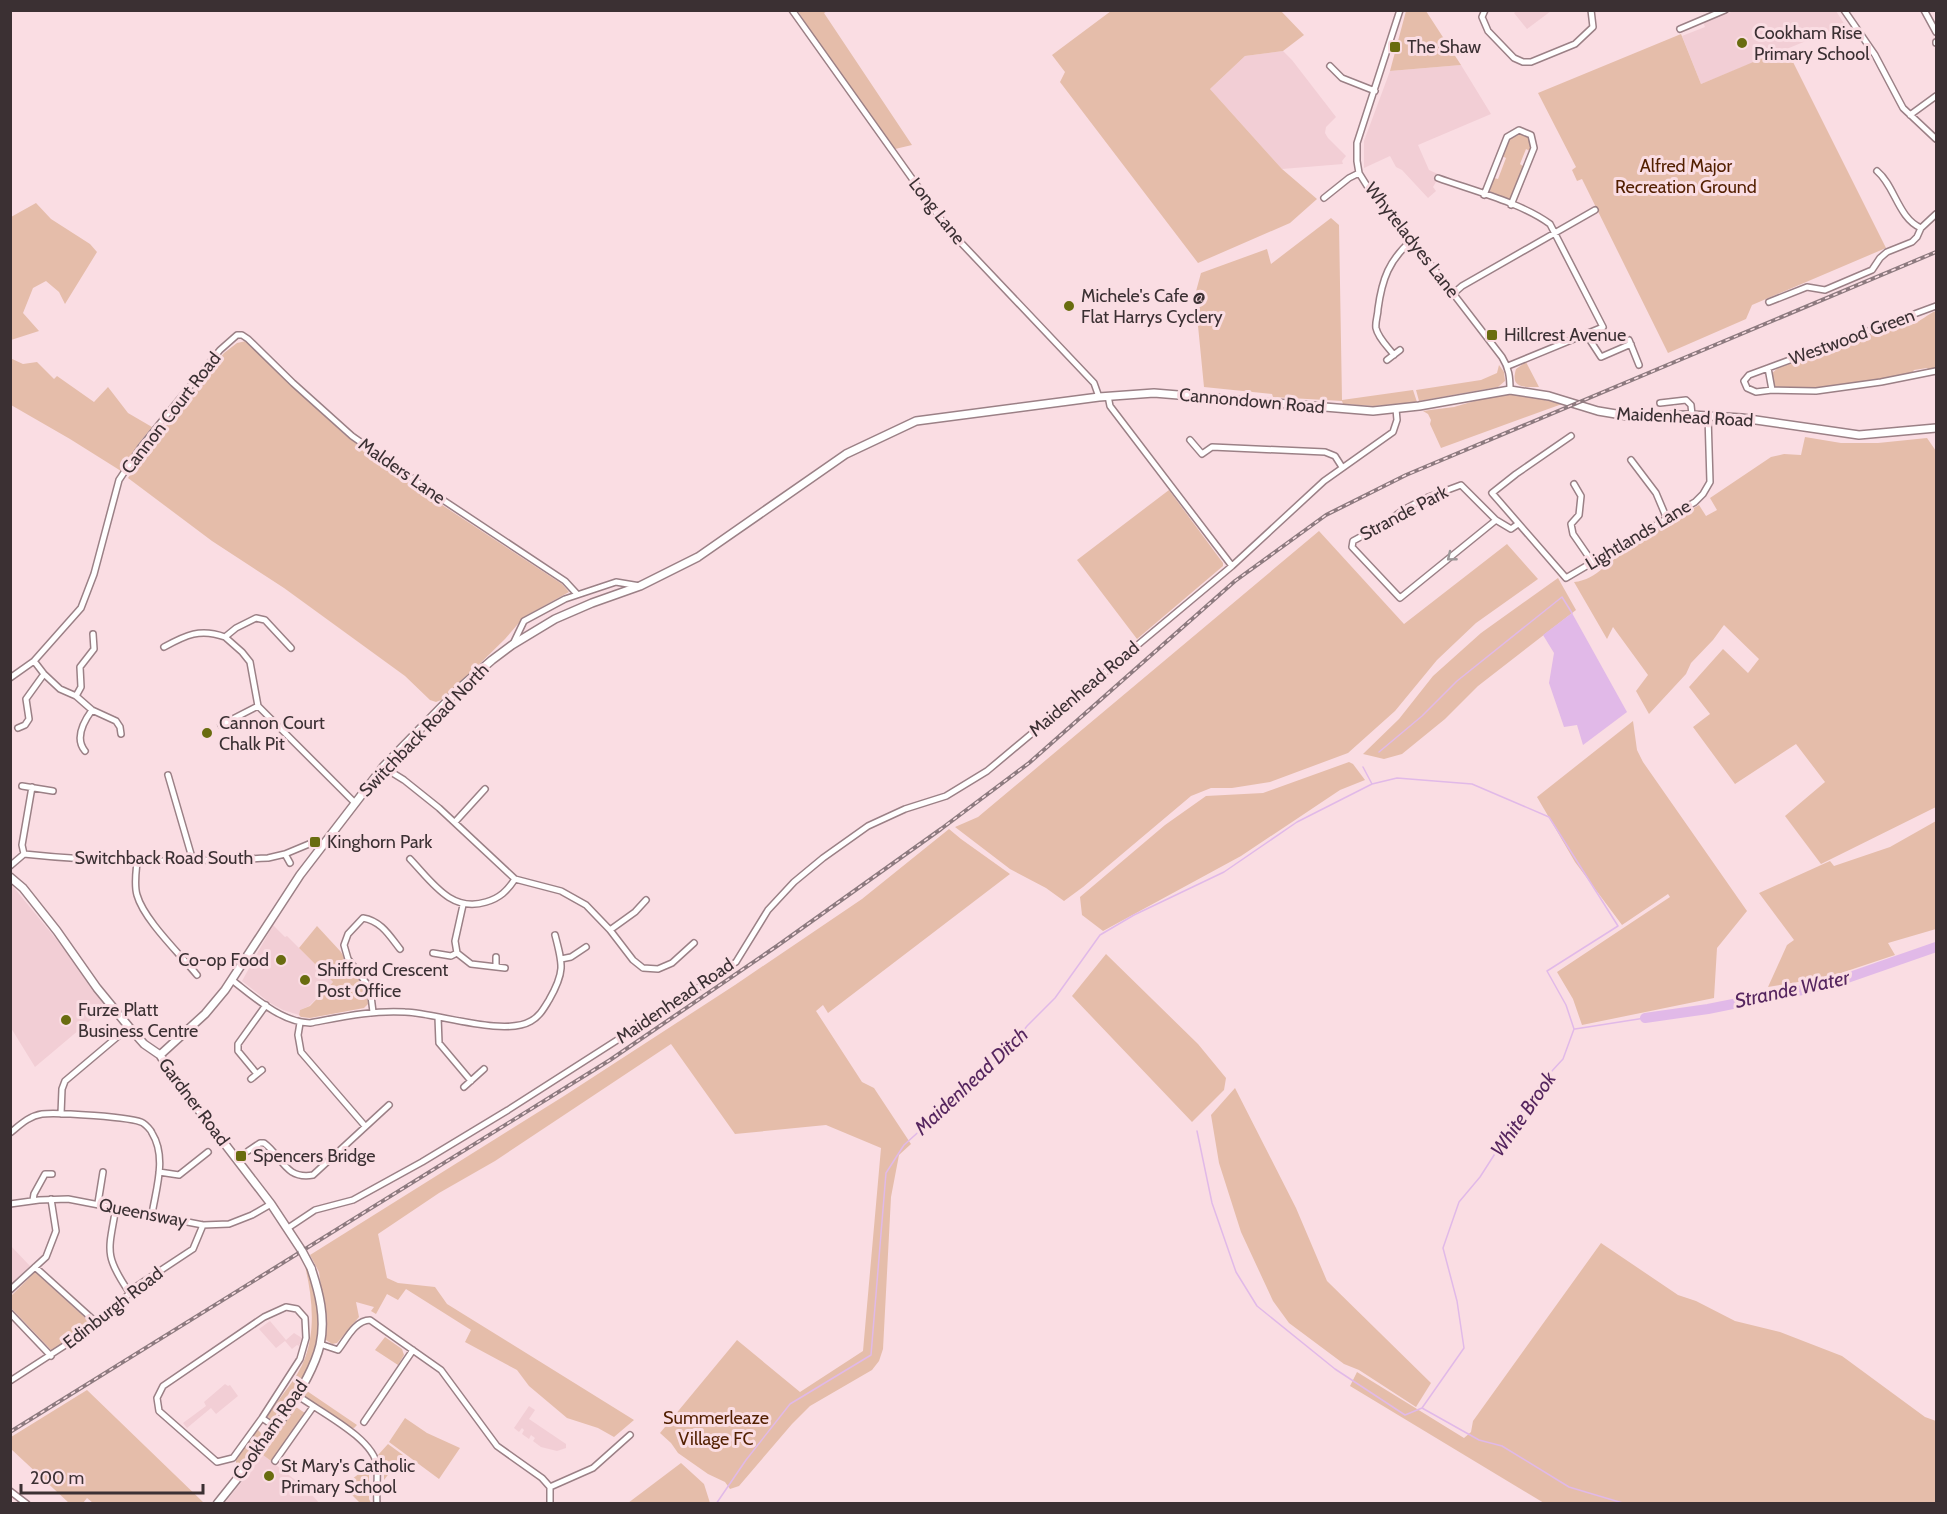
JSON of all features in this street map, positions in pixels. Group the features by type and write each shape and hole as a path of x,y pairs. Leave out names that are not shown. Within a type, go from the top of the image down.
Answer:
{"main road":[{"name":"Maidenhead Road","path":"1396,409 1510,390 1549,396 1598,411 1628,416 1742,418 1859,435 1936,428"},
{"name":"Cannondown Road","path":"1108,396 1154,393 1340,409 1373,411 1396,409"},
{"name":"Switchback Road North","path":"160,1055 205,1014 232,980 300,875 383,767 462,686 512,645 555,619 640,586 698,557 846,454 916,421 1108,396"},
{"name":"Gardner Road","path":"10,877 23,888 129,1027 144,1044 160,1055 175,1080 271,1204 302,1251"},
{"name":"Cookham Road","path":"217,1503 297,1395 311,1370 320,1344 322,1321 320,1294 302,1251"}],"street":[{"name":"Long Lane","path":"792,10 948,229 1094,383 1099,397"},
{"name":"Whyteladyes Lane","path":"1400,10 1358,143 1356,161 1359,173 1369,189 1454,293 1508,366"},
{"path":"1485,10 1482,17 1488,31 1514,58 1523,62 1531,62 1575,44 1593,27 1591,10"},
{"path":"1680,29 1725,10"},
{"path":"1844,10 1875,55 1903,108 1936,139"},
{"path":"1924,10 1936,32"},
{"path":"1330,66 1342,78 1375,90"},
{"path":"1910,115 1936,96"},
{"path":"1484,195 1508,137 1519,130 1525,131 1531,135 1534,148 1512,205"},
{"path":"1877,171 1884,177 1908,219 1921,228"},
{"path":"1324,198 1359,173"},
{"path":"1438,178 1512,205 1550,224 1603,327 1508,366 1510,390"},
{"path":"1454,293 1554,232 1595,210"},
{"path":"1774,302 1807,286 1825,290 1872,270 1887,252 1912,242 1921,228 1936,214"},
{"path":"1394,355 1380,337 1376,327 1381,285 1398,254 1412,240"},
{"name":"Westwood Green","path":"1936,306 1749,375 1744,381 1747,388 1756,392 1816,391 1881,382 1936,371"},
{"path":"1586,334 1602,357 1630,342 1639,365"},
{"name":"Malders Lane","path":"237,335 248,339 352,436 440,498 565,580 577,594"},
{"name":"Cannon Court Road","path":"10,678 34,661 81,608 94,574 119,480 141,447 178,400 220,350 237,335"},
{"path":"1388,360 1400,350"},
{"name":"Westwood Green","path":"1768,368 1772,390"},
{"path":"1108,396 1110,406 1232,566"},
{"path":"1665,401 1686,400 1691,405 1692,416"},
{"name":"Maidenhead Road","path":"288,1228 315,1210 353,1200 422,1162 618,1041 736,962 768,910 794,882 868,826 905,809 946,796 987,771 1232,566 1307,496 1342,467 1393,432 1397,420 1396,409"},
{"name":"Lightlands Lane","path":"1518,524 1566,578 1593,563 1695,502 1703,494 1710,482 1708,416"},
{"path":"1496,520 1511,529 1518,524 1492,493 1571,436"},
{"path":"1190,440 1207,461"},
{"path":"1202,454 1212,447 1324,452 1335,456 1342,467"},
{"path":"1631,460 1656,493 1666,519"},
{"path":"1638,469 1644,465"},
{"path":"1574,484 1581,496 1579,515 1571,524 1573,534 1593,563"},
{"name":"Strande Park","path":"1461,485 1496,520 1400,598 1352,547 1353,541 1386,523 1403,510 1461,485"},
{"path":"512,645 524,621 577,594 616,582 640,586"},
{"path":"225,637 236,628 256,618 265,620 291,648"},
{"path":"164,647 187,635 200,632 211,632 225,637 250,662 258,706 355,803"},
{"path":"76,696 81,687 80,667 94,650 93,633"},
{"path":"34,661 60,689 76,696 92,710 116,722 121,734"},
{"path":"18,728 25,725 29,719 26,699 44,674"},
{"path":"221,724 258,706"},
{"path":"85,751 80,740 82,724 92,710"},
{"path":"383,767 404,780 455,822 515,879 561,891 586,905 610,930 633,960 644,968 658,969 672,963 694,943"},
{"path":"168,775 194,861"},
{"path":"22,786 53,791"},
{"path":"10,866 24,854 22,845 32,787"},
{"path":"455,822 485,789"},
{"name":"Switchback Road South","path":"24,854 137,862 194,861 268,858 309,844"},
{"path":"285,854 290,863"},
{"path":"410,859 434,886 463,904 480,904 495,899 506,892 515,879"},
{"path":"137,862 136,894 140,904 150,920 197,975"},
{"path":"410,870 415,865"},
{"path":"610,930 635,912 646,900"},
{"path":"463,904 455,941 457,953 471,964 505,968"},
{"path":"361,911 363,918"},
{"path":"363,918 374,920 400,949"},
{"path":"363,918 348,934 344,945 348,959 370,988 373,1012"},
{"path":"392,939 398,933"},
{"path":"232,980 266,1005 300,1023 373,1012 416,1012 495,1025 522,1025 543,1011 561,978 561,959 555,935"},
{"path":"561,959 571,957 586,947"},
{"path":"433,953 451,956 457,953"},
{"path":"495,967 496,957"},
{"path":"251,1079 260,1072 238,1051 238,1044 266,1005"},
{"path":"438,1017 439,1043 471,1081"},
{"path":"300,1023 298,1035 301,1052 365,1126"},
{"path":"61,1114 62,1089 65,1081 129,1027"},
{"path":"465,1087 484,1070"},
{"path":"264,1143 284,1166 303,1177 313,1175 389,1105"},
{"path":"10,1133 25,1121 41,1114 142,1122 152,1131 158,1144 159,1172 152,1214"},
{"path":"248,1151 272,1138"},
{"path":"159,1172 179,1175 208,1152"},
{"path":"98,1203 103,1172"},
{"path":"33,1200 45,1174 52,1174"},
{"path":"10,1290 46,1257 56,1231 51,1199"},
{"name":"Queensway","path":"10,1204 33,1200 68,1199 203,1225 229,1224 271,1204"},
{"path":"116,1207 109,1251 118,1275 129,1292"},
{"name":"Edinburgh Road","path":"10,1382 98,1324 129,1292 193,1249 203,1225"},
{"path":"35,1267 98,1324"},
{"path":"286,1307 297,1309 305,1318 306,1338 300,1359 262,1418 232,1458 217,1462 159,1411 157,1398 163,1386 264,1317 286,1307"},
{"path":"10,1313 51,1356"},
{"path":"320,1344 338,1350 358,1324 364,1320 370,1320 441,1370 496,1446 542,1478 550,1487 550,1503"},
{"path":"364,1422 413,1350"},
{"path":"297,1395 354,1434 366,1445 377,1466 377,1503"},
{"path":"275,1461 313,1407"},
{"path":"262,1418 275,1426"},
{"path":"550,1487 593,1468 630,1435"},
{"path":"10,1491 27,1503"}],"shaded area":[{"path":"1517,11 1551,11 1527,29 1514,13"},
{"name":"Cookham Rise Primary School","path":"1734,11 1836,11 1845,25 1701,84 1682,36 1705,27 1703,22"},
{"path":"1283,51 1336,117 1326,127 1325,133 1346,156 1342,161 1343,164 1282,169 1210,89 1245,56"},
{"path":"1461,65 1491,114 1418,145 1429,170 1440,175 1433,187 1436,191 1428,198 1402,170 1396,167 1390,156 1364,168 1364,141 1390,71"},
{"path":"1572,613 1627,712 1583,745 1577,725 1564,727 1549,683 1554,653 1543,635"},
{"path":"10,883 57,940 104,1002 105,1008 35,1067 11,1028"},
{"path":"273,925 333,982 309,1006 300,1010 299,1015 270,1003 242,981"},
{"path":"10,1245 30,1266 11,1284 10,1284"},
{"path":"270,1321 286,1340 294,1333 302,1338 299,1346 292,1349 285,1341 276,1348 259,1329"},
{"path":"225,1384 230,1385 238,1396 216,1414 211,1408 187,1428 183,1423 206,1406 204,1402"},
{"path":"529,1406 535,1410 529,1419 566,1444 566,1448 557,1451 541,1447 533,1441 535,1438 531,1435 529,1439 522,1434 524,1430 522,1428 519,1432 514,1428"},
{"name":"St Mary's Catholic Primary School","path":"263,1455 307,1489 319,1503 224,1504"}],"green space":[{"path":"798,11 827,11 824,13 912,145 895,149 825,54"},
{"path":"1111,11 1281,11 1304,35 1283,51 1245,56 1210,89 1282,169 1317,199 1290,223 1198,263 1060,82 1065,72 1052,55"},
{"path":"1406,11 1426,11 1461,65 1390,71"},
{"name":"Alfred Major Recreation Ground","path":"1681,34 1701,84 1784,49 1789,54 1886,248 1752,305 1746,319 1668,353 1582,179 1577,181 1572,170 1576,167 1538,93"},
{"path":"1518,131 1529,136 1532,146 1530,151 1526,149 1520,164 1524,167 1513,199 1509,200 1491,194 1490,190 1494,178 1498,179 1506,158 1502,156 1509,137"},
{"path":"36,203 51,219 90,244 97,252 65,304 59,292 46,281 33,288 23,313 39,331 11,340 11,217"},
{"path":"1331,218 1339,225 1342,400 1413,390 1417,402 1374,406 1343,404 1342,401 1273,397 1272,394 1204,387 1195,295 1201,273 1267,249 1271,264"},
{"path":"1936,311 1936,370 1931,372 1927,368 1914,370 1911,375 1828,388 1774,387 1770,375 1779,367 1905,322 1911,325"},
{"path":"246,341 345,435 436,501 562,584 569,592 524,617 456,687 436,702 430,700 405,676 284,588 212,541 128,478 149,447 224,353 237,343"},
{"path":"10,358 23,364 37,362 54,379 57,376 94,402 108,387 128,413 152,427 121,471 11,405"},
{"path":"1526,362 1539,387 1520,386 1515,380 1516,369"},
{"path":"1499,365 1504,372 1505,381 1498,387 1419,401 1416,390 1481,380 1497,373"},
{"path":"1495,395 1523,395 1562,404 1441,448 1430,424 1431,420 1423,411 1454,407"},
{"path":"1805,437 1841,443 1878,443 1927,438 1936,451 1936,807 1821,864 1785,816 1825,782 1796,744 1735,784 1693,727 1710,714 1689,687 1723,649 1748,673 1759,659 1724,625 1691,663 1686,674 1649,714 1636,691 1648,675 1613,627 1607,639 1574,582 1597,573 1629,546 1699,505 1706,516 1717,510 1710,498 1771,457 1784,454 1801,455"},
{"path":"1169,490 1223,566 1137,639 1077,560"},
{"path":"1319,531 1404,624 1507,544 1538,579 1476,623 1437,660 1395,711 1348,753 1270,782 1232,788 1211,788 1191,796 1064,901 1046,888 1010,869 955,827 978,817"},
{"path":"1558,578 1576,610 1478,686 1445,719 1402,754 1384,759 1363,754 1399,719 1433,676 1481,633"},
{"path":"1633,721 1637,750 1643,762 1747,911 1717,948 1714,998 1582,1025 1573,999 1557,972 1670,897 1668,894 1622,925 1575,862 1537,797"},
{"path":"1349,762 1365,780 1340,790 1241,856 1103,931 1082,915 1080,897 1165,825 1206,796 1263,793"},
{"path":"1936,821 1936,929 1888,943 1895,955 1829,977 1768,987 1787,945 1794,940 1759,893 1830,861 1834,866 1890,847"},
{"name":"Summerleaze Village FC","path":"949,829 1010,874 828,1013 823,1005 816,1011 862,1082 874,1088 911,1144 899,1155 891,1197 883,1349 879,1361 872,1370 810,1406 739,1486 730,1489 725,1482 708,1474 678,1453 660,1433 737,1340 800,1392 863,1351 881,1148 826,1125 735,1134 671,1044 495,1161 439,1193 378,1234 387,1278 398,1283 435,1287 447,1304 634,1420 614,1437 598,1428 567,1418 529,1386 517,1370 465,1342 471,1330 406,1289 398,1300 387,1294 376,1314 371,1311 374,1307 356,1302 359,1317 337,1343 332,1344 326,1340 319,1272 310,1255 564,1096 735,985 862,899"},
{"path":"317,926 341,952 351,970 367,990 368,1004 364,1008 310,1018 299,1015 300,1010 310,1006 333,982 299,948"},
{"path":"1106,954 1198,1044 1226,1078 1224,1090 1192,1122 1072,996"},
{"path":"1235,1088 1296,1208 1327,1281 1431,1383 1416,1407 1359,1370 1344,1364 1289,1323 1273,1301 1241,1232 1219,1163 1211,1115"},
{"path":"1601,1243 1678,1295 1696,1301 1735,1321 1780,1332 1842,1356 1925,1417 1936,1421 1936,1503 1544,1503 1350,1386 1357,1372 1464,1438 1471,1432 1473,1421"},
{"path":"305,1266 315,1292 317,1341 308,1371 271,1420 267,1416 298,1373 311,1335 310,1289"},
{"path":"35,1272 92,1324 52,1351 11,1308 11,1296"},
{"path":"385,1337 402,1349 404,1355 398,1365 375,1350"},
{"path":"87,1390 204,1503 93,1503 87,1498 83,1503 69,1503 11,1449 11,1437"},
{"path":"307,1391 357,1425 350,1428 304,1397"},
{"path":"296,1407 305,1413 271,1461 263,1455"},
{"path":"405,1418 427,1433 460,1448 439,1479 389,1442"},
{"path":"257,1429 264,1436 236,1474 236,1459"},
{"path":"388,1444 403,1455 384,1480 384,1464 378,1455"},
{"path":"681,1463 704,1484 710,1503 628,1503"},
{"path":"369,1466 371,1503 360,1503 343,1486"}],"waterway":[{"path":"1379,752 1422,716 1457,681 1562,597 1572,613"},
{"name":"Maidenhead Ditch","path":"1363,767 1372,784"},
{"name":"White Brook","path":"716,1504 746,1460 790,1404 871,1355 886,1173 904,1145 1008,1051 1027,1026 1055,998 1100,935 1134,915 1224,872 1297,822 1372,784 1397,778 1472,784 1549,817 1618,926 1547,971 1566,1005 1574,1029 1563,1059 1539,1085 1480,1177 1459,1202 1443,1248 1457,1301 1464,1348 1422,1408 1479,1440 1502,1446 1569,1487 1626,1504"},
{"name":"Strande Water","path":"1645,1018 1708,1009 1827,985 1936,947"},
{"path":"1575,1029 1645,1018"},
{"path":"1197,1131 1212,1203 1236,1272 1257,1306 1335,1369 1405,1415 1422,1408"}],"railway":[{"path":"10,1432 610,1060 777,946 1029,763 1235,581 1326,515 1406,475 1936,252"}],"place":[{"name":"Cookham Rise Primary School","path":"1742,43"},
{"name":"The Shaw","path":"1395,47"},
{"name":"Michele's Cafe @ Flat Harrys Cyclery","path":"1069,306"},
{"name":"Hillcrest Avenue","path":"1492,335"},
{"name":"Cannon Court Chalk Pit","path":"207,733"},
{"name":"Kinghorn Park","path":"315,842"},
{"name":"Co-op Food","path":"281,960"},
{"name":"Shifford Crescent Post Office","path":"305,980"},
{"name":"Furze Platt Business Centre","path":"66,1020"},
{"name":"Spencers Bridge","path":"241,1156"},
{"name":"St Mary's Catholic Primary School","path":"269,1476"}]}
